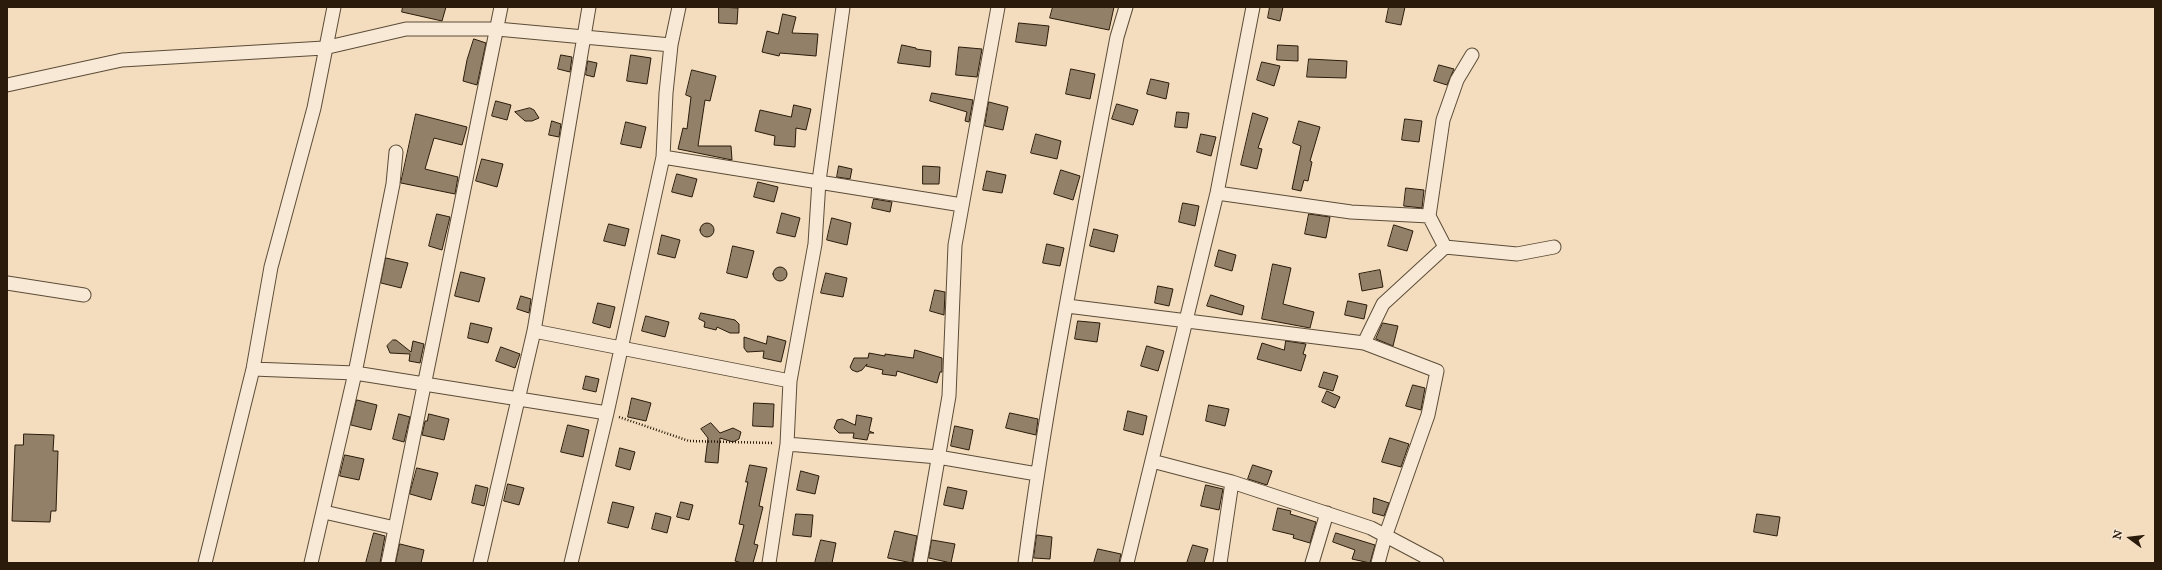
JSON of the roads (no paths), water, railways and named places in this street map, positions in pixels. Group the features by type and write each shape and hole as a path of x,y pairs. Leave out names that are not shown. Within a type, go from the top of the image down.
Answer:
{"street":[{"path":"205,563 253,369 271,267 314,108 324,48 334,7"},
{"path":"388,563 501,7"},
{"path":"480,563 534,331 589,7"},
{"path":"571,563 622,347 663,157 666,93 671,45 679,7"},
{"path":"768,563 787,444 790,381 815,244 819,181 843,7"},
{"path":"920,563 948,396 955,244 998,7"},
{"path":"1025,563 1037,474 1067,306 1117,37 1126,7"},
{"path":"1127,563 1217,193 1253,7"},
{"path":"7,85 122,60 324,48 406,29 497,29 671,45"},
{"path":"1445,247 1429,216 1443,120 1458,80 1472,55"},
{"path":"311,563 324,512 354,373 393,184 396,152"},
{"path":"663,157 962,205"},
{"path":"1217,193 1351,212 1429,216"},
{"path":"1364,343 1383,304 1445,247 1517,254 1554,247"},
{"path":"7,284 84,295"},
{"path":"1067,306 1364,343 1437,371 1428,415 1378,563"},
{"path":"534,331 790,381"},
{"path":"253,369 354,373 607,413"},
{"path":"787,444 938,457 1037,474"},
{"path":"1152,461 1232,482 1371,528 1437,563"},
{"path":"1220,563 1232,482"},
{"path":"324,512 395,528"},
{"path":"1312,563 1327,513"}]}
